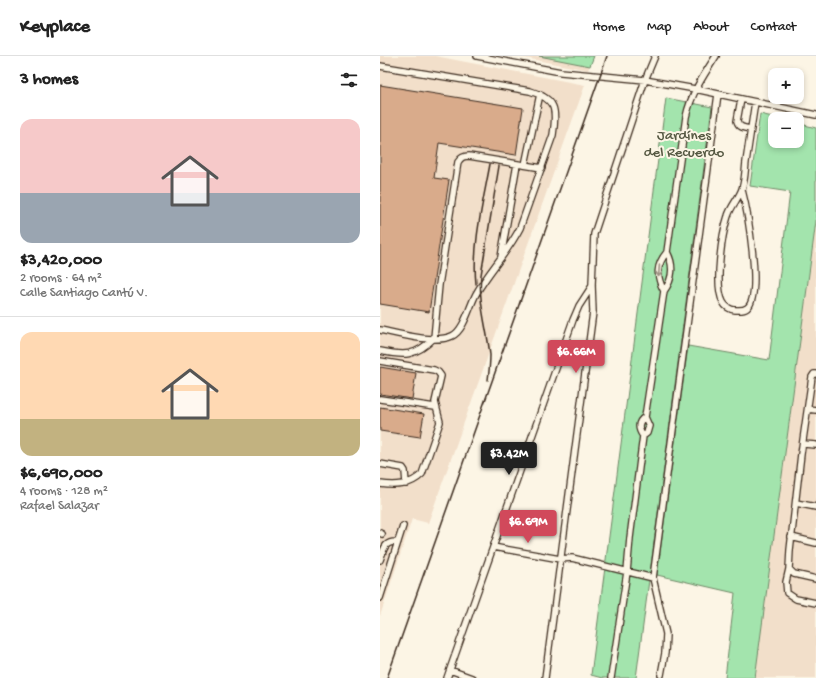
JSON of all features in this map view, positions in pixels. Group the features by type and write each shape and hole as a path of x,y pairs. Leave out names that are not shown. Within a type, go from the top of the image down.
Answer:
{"street":[{"path":"477,56 561,72 645,80 695,89 816,115"},
{"path":"545,678 593,312 592,285 594,234 645,80 655,56"},
{"path":"611,678 627,572 643,436 647,433 649,426 645,417 664,291 670,281 672,266 667,252 686,117 690,100 695,89 716,56"},
{"path":"380,66 540,94 550,100 554,110 555,121 553,135 520,228 513,241 500,257 477,293 460,329 453,336 434,338 380,330"},
{"path":"525,165 540,94"},
{"path":"661,675 666,648 666,634 653,578 718,94"},
{"path":"741,99 737,121 741,127 751,129"},
{"path":"742,190 728,215 719,275 720,296 725,305 732,310 747,308 751,302 753,292 754,282 750,227 742,190 755,102"},
{"path":"380,351 404,355 410,354 426,346 434,338 439,285 458,162 460,158 469,156 542,168"},
{"path":"500,257 517,164"},
{"path":"664,291 658,278 658,271 661,259 667,252"},
{"path":"447,678 573,320 579,306 592,285"},
{"path":"380,361 420,367 438,372 441,376 436,397 436,407 440,422 422,474 418,478 406,484 393,486 380,484"},
{"path":"816,374 812,377 791,537 789,569 786,582 787,593 796,599 816,603"},
{"path":"380,399 436,407"},
{"path":"808,409 816,410"},
{"path":"643,436 639,430 639,425 645,417"},
{"path":"803,444 816,446"},
{"path":"380,464 403,468 405,472 406,484"},
{"path":"796,503 816,507"},
{"path":"380,598 403,526"},
{"path":"791,537 816,544"},
{"path":"380,560 386,545 392,542 398,542"},
{"path":"493,547 560,559 572,558 653,578"},
{"path":"789,569 794,574 816,580"},
{"path":"450,670 472,678"}],"shaded area":[{"path":"380,56 435,56 585,85 428,523 412,519 380,616"},
{"path":"515,56 593,56 588,70"},
{"path":"816,221 816,678 755,678"}],"green space":[{"path":"539,56 594,56 590,66"},
{"name":"Jardínes del Recuerdo","path":"666,98 712,107 636,678 602,678 591,675"},
{"path":"760,114 768,116 768,148 804,148 804,125 816,128 816,221 755,678 725,678 735,593 657,575 688,346 769,360 790,192 750,186"}],"building":[{"path":"380,85 523,108 516,155 439,143 434,178 449,180 429,312 380,304"},
{"path":"380,367 416,373 412,399 380,394"},
{"path":"380,407 424,414 420,437 380,431"}],"railway":[{"path":"387,678 607,56"},
{"path":"476,284 475,269 477,239 490,164"},
{"path":"488,380 490,355 480,285 499,166"}]}
